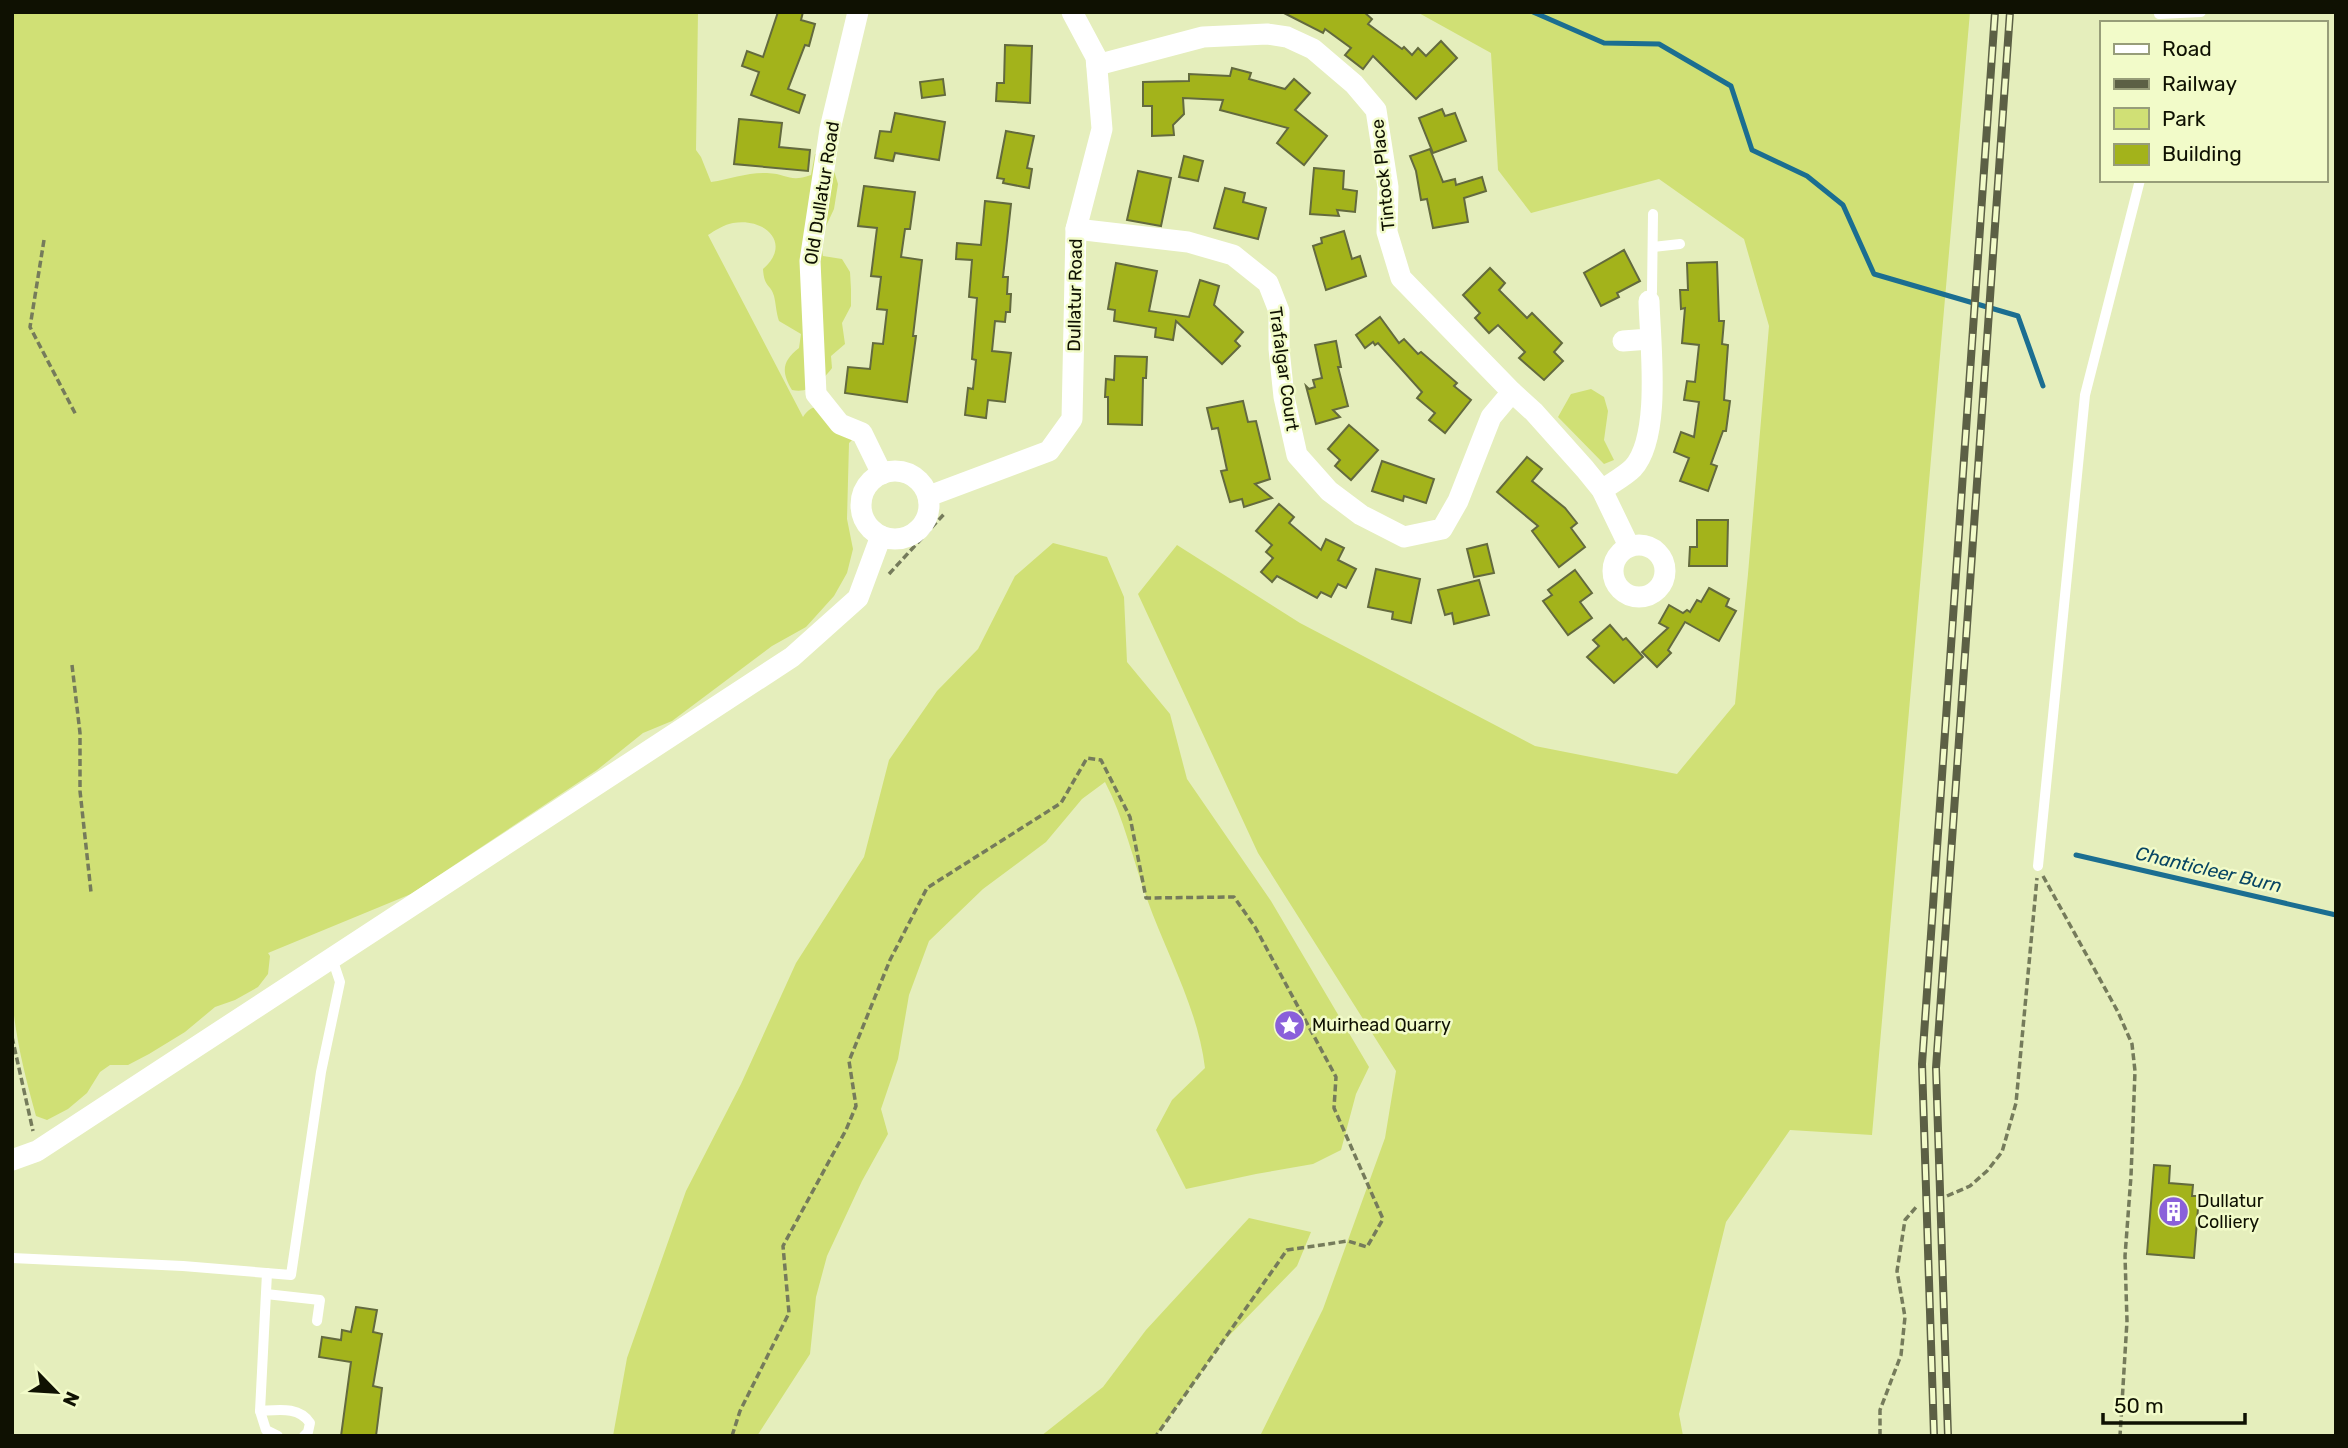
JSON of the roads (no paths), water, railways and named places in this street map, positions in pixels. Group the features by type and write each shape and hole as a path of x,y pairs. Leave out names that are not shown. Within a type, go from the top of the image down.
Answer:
{"street":[{"name":"Old Dullatur Road","path":"858,12 830,129 810,261 816,394 840,424 862,433 882,474"},
{"name":"Dullatur Road","path":"929,496 1049,451 1072,419 1076,229 1102,129 1096,57 1072,12"},
{"name":"Tintock Place","path":"1097,65 1203,37 1267,34 1287,37 1313,49 1354,84 1376,110 1388,187 1387,232 1401,278 1511,392 1534,412 1602,490 1629,546"},
{"name":"Trafalgar Court","path":"1076,229 1188,242 1233,256 1268,284 1279,311 1279,349 1284,397 1297,455 1329,491 1361,515 1404,537 1441,529 1458,501 1491,417 1511,392"},
{"path":"1602,490 1634,467 1646,442 1652,415 1650,301"},
{"path":"1623,341 1650,340"},
{"path":"899,471 912,475 922,484 929,496 926,519 922,526 906,537 898,539 881,536 864,518 862,507 865,491 869,483 882,474 899,471"},
{"path":"12,1160 37,1151 792,657 858,598 881,536"}],"lane":[{"path":"2161,16 2201,12"},
{"path":"2038,866 2085,395 2139,182"},
{"path":"1650,301 1653,214"},
{"path":"1653,247 1679,244"},
{"path":"12,1258 183,1266 291,1275 321,1072 340,982 332,958"},
{"path":"267,1273 260,1411 267,1430 278,1436"},
{"path":"266,1294 320,1300 317,1321"},
{"path":"260,1411 295,1410 305,1415 310,1423 304,1436"}],"waterway":[{"name":"Chanticleer Burn","path":"1533,12 1604,43 1659,44 1731,86 1752,150 1807,176 1843,205 1874,274 2018,316 2043,386"},
{"name":"Chanticleer Burn","path":"2076,855 2336,915"}],"railway":[{"path":"1934,1436 1922,1064 1995,12"},
{"path":"1948,1436 1936,1068 2010,12"}],"place":[{"name":"Muirhead Quarry","path":"1289,1025"},
{"name":"Dullatur Colliery","path":"2174,1211"}]}
